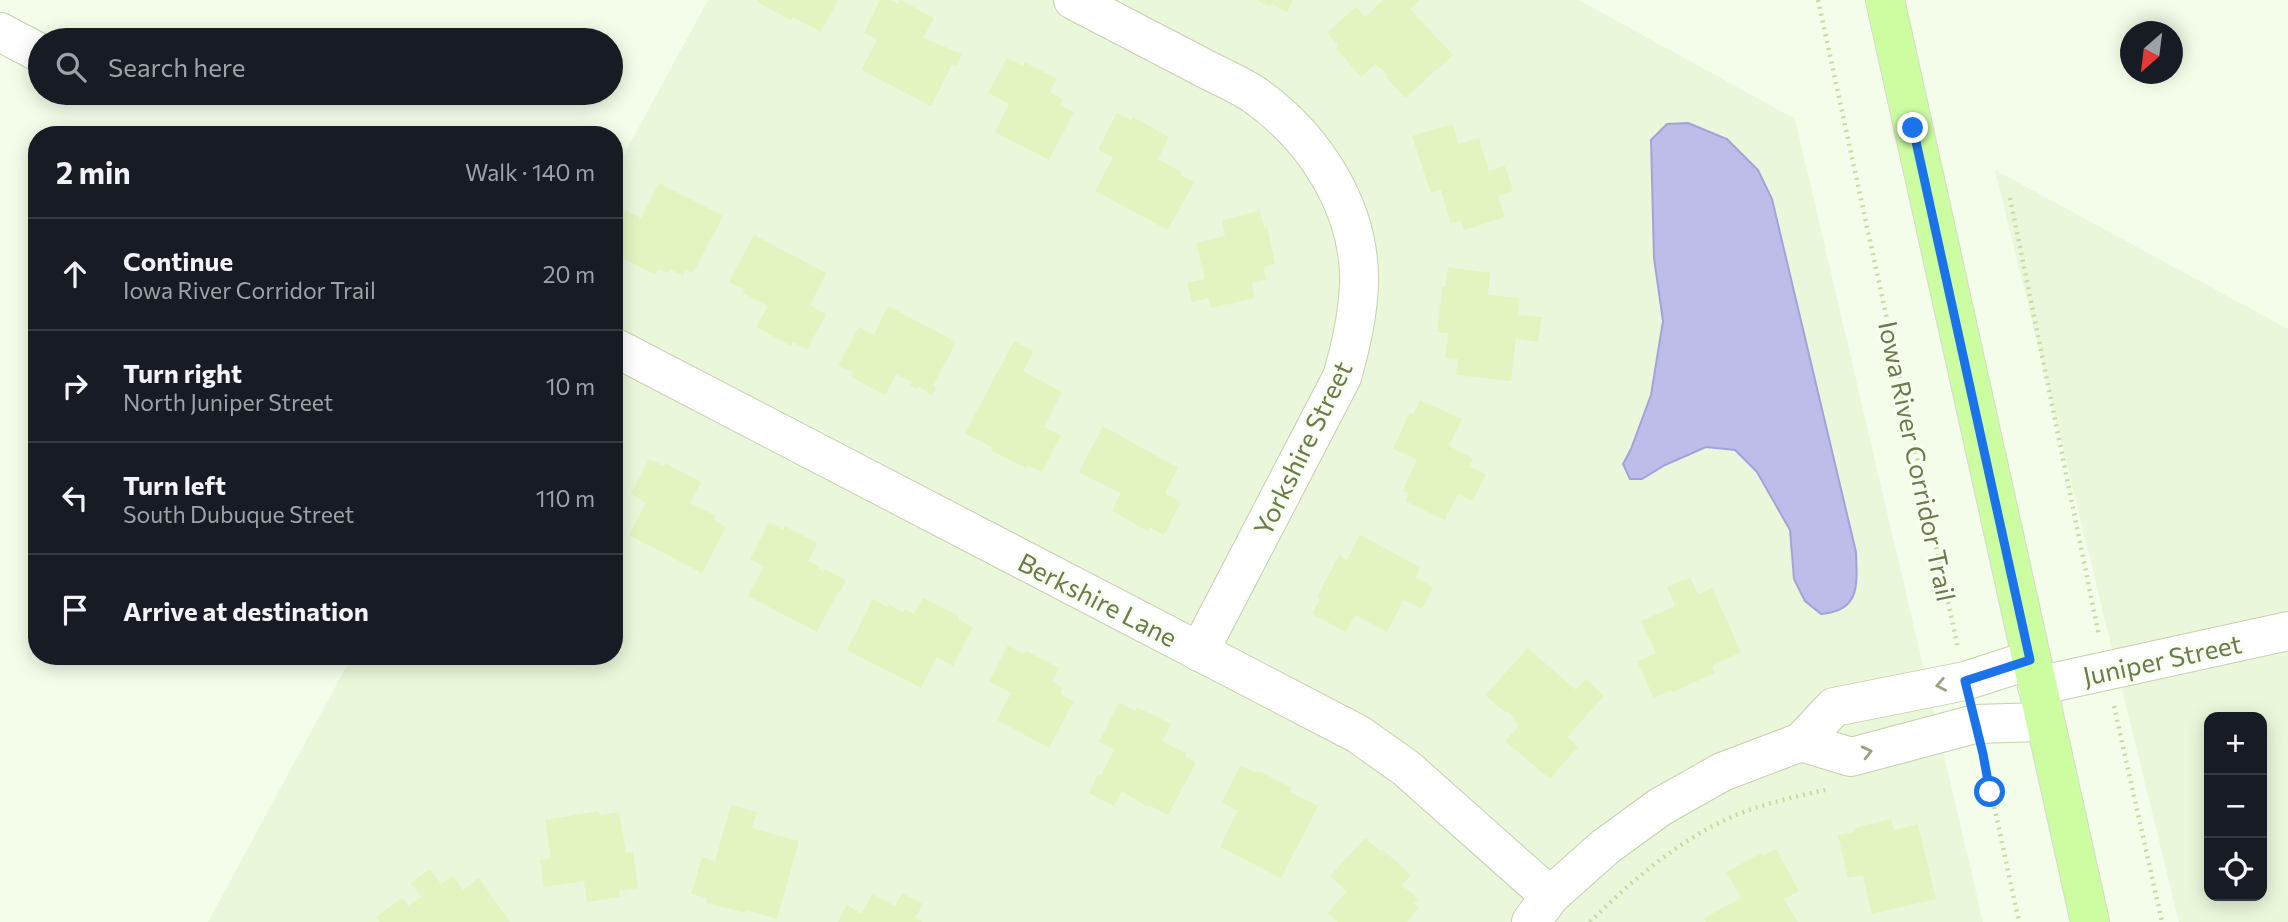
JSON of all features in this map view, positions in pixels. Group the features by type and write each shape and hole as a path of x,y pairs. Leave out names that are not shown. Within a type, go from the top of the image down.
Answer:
{"main road":[{"path":"1885,0 2090,922"}],"street":[{"name":"Yorkshire Street","path":"1073,0 1255,95 1290,125 1321,160 1340,196 1355,241 1359,282 1355,329 1342,377 1199,652"},
{"path":"0,32 28,47"},
{"name":"Berkshire Lane","path":"623,352 1358,734 1406,768 1540,909"},
{"name":"Juniper Street","path":"2037,690 2106,670 2288,631"},
{"path":"1540,909 1605,847 1660,807 1722,772 1801,742 1834,707 1965,681 2037,690"},
{"path":"1801,742 1851,757 1975,724 2037,690"}],"path":[{"name":"Iowa River Corridor Trail","path":"1818,0 1965,681"},
{"path":"2010,198 2106,670 2162,922"},
{"path":"1975,724 2019,922"},
{"path":"1590,922 1615,897 1669,854 1709,828 1740,814 1787,799 1842,786"}],"shaded area":[{"path":"708,0 1579,0 1795,119 1983,922 208,922 347,665 623,665 623,156"},
{"path":"1995,170 2288,329 2288,922 2179,922"}],"water":[{"path":"1688,123 1727,139 1758,170 1772,199 1856,552 1854,594 1850,602 1834,612 1821,614 1805,601 1794,579 1790,530 1757,472 1735,450 1706,447 1665,465 1642,479 1630,479 1623,464 1651,395 1663,321 1654,258 1651,140 1667,124"}],"building":[{"path":"838,0 821,32 793,17 791,20 757,2"},
{"path":"880,0 890,0 898,4 900,0 934,18 923,38 962,54 956,66 952,64 931,106 861,70 877,40 864,33"},
{"path":"1257,0 1293,0 1287,12"},
{"path":"1383,0 1420,0 1410,9 1453,55 1405,98 1386,77 1388,75 1375,64 1361,77 1327,33 1356,7 1365,17"},
{"path":"1007,58 1023,66 1025,62 1057,79 1050,92 1063,99 1060,105 1074,112 1049,160 995,132 1009,104 988,93"},
{"path":"1117,113 1131,120 1133,117 1169,137 1158,159 1194,182 1168,230 1095,191 1113,158 1098,150"},
{"path":"1452,124 1459,144 1479,138 1489,171 1505,166 1513,191 1498,196 1505,217 1464,230 1461,221 1451,224 1441,190 1431,193 1412,136"},
{"path":"659,183 723,216 693,273 686,270 683,276 670,269 668,273 658,269 655,275 623,258 623,216 626,210 641,218"},
{"path":"1260,211 1264,228 1267,227 1275,264 1263,267 1267,280 1252,283 1255,298 1211,308 1209,298 1192,302 1187,283 1205,279 1196,243 1225,236 1222,220"},
{"path":"754,235 826,273 810,305 826,314 807,350 793,342 791,346 756,327 768,306 729,282"},
{"path":"1448,267 1490,273 1488,295 1520,298 1518,315 1542,317 1538,342 1516,339 1511,381 1456,375 1458,359 1445,358 1448,333 1437,332 1442,287 1445,287"},
{"path":"888,306 956,342 933,386 936,388 932,396 896,374 885,395 851,377 854,372 838,366 859,327 874,335"},
{"path":"1014,341 1033,351 1023,371 1062,392 1044,427 1061,435 1042,472 1028,465 1026,468 965,433"},
{"path":"1420,400 1462,419 1449,446 1473,458 1469,467 1486,474 1473,501 1458,494 1445,520 1405,501 1409,493 1403,490 1417,460 1393,449 1410,412 1413,414"},
{"path":"1103,426 1178,468 1165,493 1181,502 1164,535 1150,527 1148,531 1112,511 1121,493 1079,472"},
{"path":"649,459 664,466 665,463 701,482 690,503 716,516 714,520 726,527 702,573 629,535 646,503 631,494"},
{"path":"769,522 783,530 785,526 817,543 808,561 824,572 825,569 846,580 817,632 748,596 764,566 750,559"},
{"path":"1360,535 1420,567 1415,577 1433,587 1422,609 1404,600 1387,632 1355,615 1346,632 1312,614 1320,599 1317,597 1339,555 1347,560"},
{"path":"1690,577 1698,595 1712,588 1741,652 1712,666 1715,673 1654,698 1637,661 1656,653 1641,621 1675,606 1667,587"},
{"path":"923,598 959,616 958,619 973,627 953,666 937,657 921,688 847,650 873,599 887,607 888,604 914,614"},
{"path":"1008,645 1059,668 1052,681 1063,688 1060,694 1074,701 1049,748 997,720 1011,693 989,681"},
{"path":"1528,648 1576,690 1586,679 1604,696 1567,737 1578,747 1550,779 1505,741 1519,726 1513,720 1515,718 1485,695"},
{"path":"1119,703 1135,711 1137,707 1171,724 1162,741 1186,753 1185,756 1196,762 1168,815 1149,805 1148,807 1122,791 1114,806 1089,793 1114,749 1099,742"},
{"path":"1241,765 1292,788 1290,792 1318,806 1281,878 1220,847 1238,811 1222,803"},
{"path":"731,805 757,812 752,828 799,841 777,919 706,903 707,898 691,894 702,857 715,861"},
{"path":"598,811 600,815 619,812 626,853 633,852 638,888 619,891 620,897 587,902 584,881 544,887 540,860 551,858 545,820"},
{"path":"1891,819 1894,830 1918,824 1936,899 1872,914 1863,875 1848,878 1838,835 1854,832 1853,828"},
{"path":"1365,838 1411,875 1402,885 1418,899 1414,903 1419,908 1407,922 1338,922 1328,913 1347,891 1330,876"},
{"path":"1776,849 1799,891 1784,899 1798,922 1706,922 1704,918 1741,898 1726,872 1761,853 1763,856"},
{"path":"430,869 441,884 453,876 463,890 479,878 510,922 380,922 376,917 402,898 408,906 421,897 411,883"},
{"path":"902,893 923,904 915,918 923,922 838,922 847,905 862,914 872,894 895,906"}],"route":[{"path":"1913,128 2030,660 1965,681 1990,792"}]}
